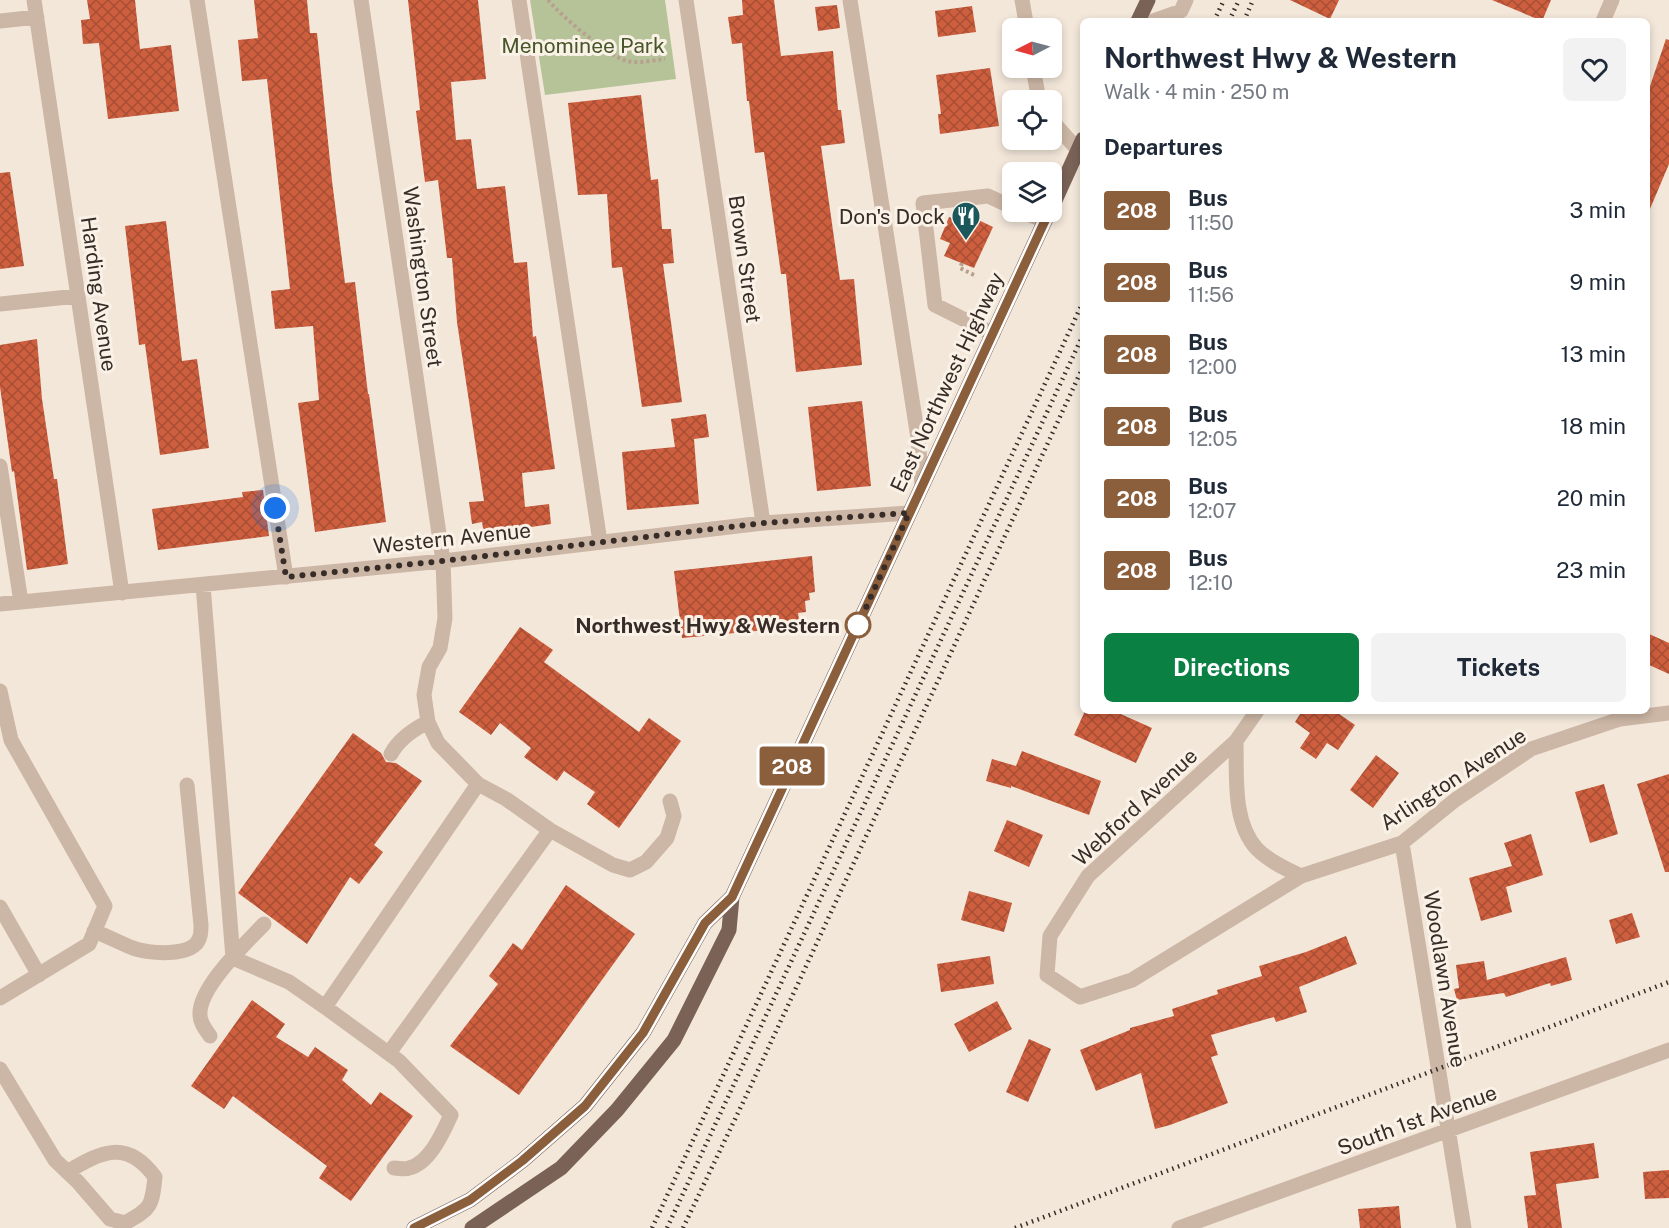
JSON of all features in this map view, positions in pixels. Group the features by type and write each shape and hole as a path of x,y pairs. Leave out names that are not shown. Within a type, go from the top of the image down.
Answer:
{"main road":[{"path":"1139,18 1148,0"},
{"name":"East Northwest Highway","path":"1062,184 1080,145"},
{"name":"East Northwest Highway","path":"472,1228 561,1168 617,1110 674,1040 729,930 732,897 1045,222"},
{"name":"East Northwest Highway","path":"414,1228 470,1200 522,1161 585,1106 643,1033 705,923 732,897"}],"street":[{"name":"Harding Avenue","path":"34,0 122,593"},
{"path":"197,0 286,577"},
{"name":"Washington Street","path":"361,0 443,561 445,618 440,648 429,667 423,695 428,722"},
{"path":"519,0 600,542"},
{"name":"Brown Street","path":"687,0 763,523"},
{"path":"850,0 918,438 922,486"},
{"path":"1022,0 1025,18"},
{"path":"1161,18 1181,11 1186,0"},
{"path":"1604,18 1612,0"},
{"path":"0,21 37,17"},
{"path":"1062,130 1080,145"},
{"path":"993,333 935,305 923,203 988,196 1002,202"},
{"path":"0,304 78,296"},
{"path":"0,466 21,602"},
{"name":"Western Avenue","path":"0,604 443,561 763,523 909,513"},
{"path":"203,585 233,958"},
{"path":"0,691 11,740 105,906 89,944 0,998"},
{"name":"Webford Avenue","path":"1047,975 1050,936 1088,876 1236,741 1255,714"},
{"name":"Arlington Avenue","path":"1047,975 1080,997 1132,980 1301,876 1402,843 1455,800 1532,748 1620,719 1669,714"},
{"path":"391,754 396,744 412,730 428,722 438,743 478,784 506,799 550,830 613,865 630,870 646,862 667,838 674,816 670,801"},
{"path":"1236,741 1238,799 1244,828 1257,849 1278,865 1301,876"},
{"path":"325,1007 478,784"},
{"path":"94,931 134,948 153,953 182,951 192,948 199,940 201,925 187,785"},
{"path":"389,1053 550,830"},
{"name":"Woodlawn Avenue","path":"1402,843 1464,1228"},
{"path":"0,907 39,975"},
{"path":"210,1036 199,1014 209,987 264,924"},
{"path":"233,958 289,982 389,1053 451,1115 438,1143 418,1164 409,1169 394,1168"},
{"name":"South 1st Avenue","path":"1179,1228 1669,1050"},
{"path":"0,1069 55,1160 117,1225 143,1213 153,1200 155,1177 144,1163 132,1155 104,1154 90,1158 67,1172"}],"path":[{"path":"548,0 561,15 618,58 634,62 665,59"},
{"path":"962,263 960,268 976,276"}],"green space":[{"name":"Menominee Park","path":"530,0 665,0 676,79 545,95"}],"building":[{"path":"87,0 135,0 140,49 171,45 179,111 108,119 99,43 83,44 81,20 90,19"},
{"path":"254,0 307,0 310,33 317,33 345,283 355,282 386,522 315,532 298,403 319,400 313,326 275,329 271,291 290,289 267,79 242,81 238,40 258,38"},
{"path":"408,0 478,0 486,79 451,82 456,140 471,139 477,189 505,186 514,263 527,262 533,337 536,336 555,469 522,473 525,507 549,504 551,524 484,534 482,522 472,524 469,502 484,501 457,322 452,258 447,258 438,180 425,182 416,111 420,110"},
{"path":"742,0 774,0 781,56 833,51 838,110 841,110 845,143 821,146 840,280 854,279 862,365 796,372 786,274 781,274 764,152 755,153 749,101 747,101 742,43 732,44 728,17 743,15"},
{"path":"1290,0 1339,0 1330,18"},
{"path":"1492,0 1551,0 1543,18 1535,18"},
{"path":"837,5 840,28 818,31 815,7"},
{"path":"972,6 976,32 938,37 935,11"},
{"path":"1666,39 1669,40 1669,164 1650,209 1650,86"},
{"path":"990,68 999,126 940,134 938,114 941,114 936,75"},
{"path":"641,95 651,180 658,179 662,229 671,229 674,263 663,264 682,402 642,407 622,267 612,268 607,194 578,195 568,103"},
{"path":"10,172 24,266 0,269 0,173"},
{"name":"Don's Dock","path":"964,213 993,227 974,268 944,256 950,243 940,239 949,217 960,221"},
{"path":"166,221 182,361 197,359 209,448 160,455 145,344 139,345 125,226"},
{"path":"37,339 42,399 54,479 57,479 68,564 27,570 0,387 0,345"},
{"path":"862,401 871,486 817,491 808,407"},
{"path":"706,414 709,437 694,439 699,504 627,510 622,452 675,447 671,419"},
{"path":"263,490 269,536 158,550 152,509 243,497 242,492"},
{"path":"812,556 815,592 809,593 810,600 805,601 806,612 798,613 800,627 682,638 674,571"},
{"path":"520,627 553,650 544,662 639,732 649,718 681,741 619,828 587,804 595,792 564,771 557,781 524,757 531,748 500,723 491,735 459,712"},
{"path":"1650,634 1669,643 1669,674 1650,665"},
{"path":"1084,714 1121,714 1152,728 1136,763 1074,735"},
{"path":"1300,714 1339,714 1355,725 1338,750 1327,743 1316,759 1300,748 1310,733 1295,722"},
{"path":"353,733 381,753 386,762 396,763 422,781 374,845 383,852 359,884 350,877 307,944 238,893"},
{"path":"1022,751 1101,781 1089,815 1011,786 1011,788 986,781 992,759 1016,766"},
{"path":"1376,755 1399,773 1373,808 1350,790"},
{"path":"1669,774 1669,872 1665,872 1637,784"},
{"path":"1604,784 1618,834 1590,843 1575,792"},
{"path":"1007,820 1043,835 1029,867 994,851"},
{"path":"1531,834 1543,875 1506,887 1512,912 1481,921 1469,878 1512,866 1504,843"},
{"path":"566,885 635,934 519,1095 450,1046 498,984 489,976 513,943 522,950"},
{"path":"969,891 1012,903 1004,932 961,920"},
{"path":"1632,913 1640,937 1616,944 1609,920"},
{"path":"1346,936 1357,964 1299,987 1307,1012 1276,1022 1274,1017 1211,1035 1218,1055 1211,1057 1228,1103 1155,1129 1141,1073 1096,1091 1080,1050 1130,1030 1130,1028 1174,1016 1172,1009 1218,994 1217,990 1262,976 1259,966 1306,952"},
{"path":"990,956 994,984 941,992 937,964"},
{"path":"1566,957 1572,980 1551,986 1550,983 1506,997 1504,993 1457,1000 1454,989 1459,988 1456,965 1484,961 1487,980"},
{"path":"252,1000 285,1024 276,1037 308,1057 315,1047 348,1070 342,1080 371,1105 380,1092 413,1116 351,1201 319,1178 327,1166 233,1096 224,1109 191,1086"},
{"path":"997,1001 1012,1029 969,1052 954,1024"},
{"path":"1029,1039 1051,1049 1028,1102 1006,1092"},
{"path":"1594,1143 1599,1178 1556,1184 1562,1228 1528,1228 1524,1196 1536,1195 1530,1152"},
{"path":"1669,1170 1669,1198 1645,1199 1643,1172"},
{"path":"1399,1206 1401,1228 1360,1228 1358,1209"}],"railway":[{"path":"1215,18 1224,0"},
{"path":"1230,18 1239,0"},
{"path":"1245,18 1253,0"},
{"path":"652,1228 1080,308"},
{"path":"667,1228 1080,341"},
{"path":"683,1228 1080,373"},
{"path":"1015,1228 1669,982"}],"bus line":[{"name":"208","path":"414,1228 470,1200 522,1161 585,1106 643,1033 705,923 732,897 1044,222"}],"place":[{"name":"Don's Dock","path":"966,242"},
{"name":"Northwest Hwy & Western","path":"858,625"}],"route":[{"path":"275,508 286,577 763,523 850,519 909,513 858,625"}]}
